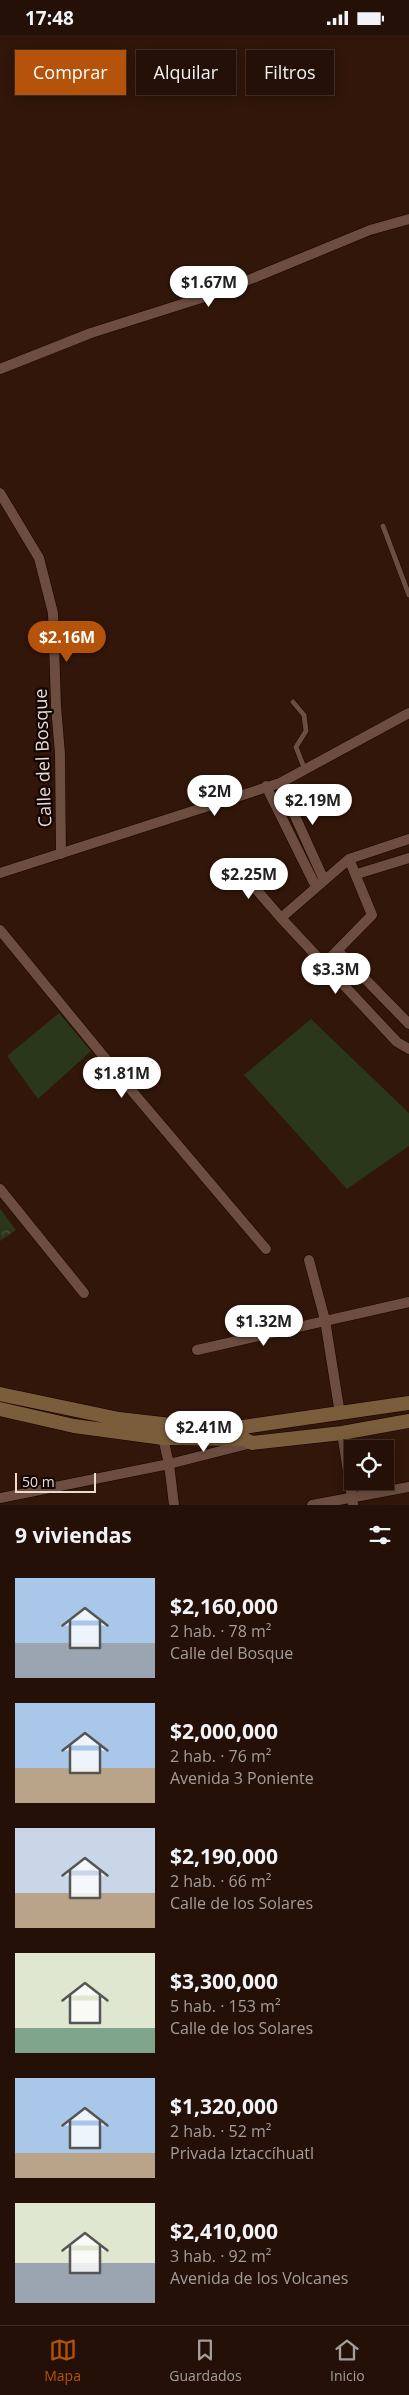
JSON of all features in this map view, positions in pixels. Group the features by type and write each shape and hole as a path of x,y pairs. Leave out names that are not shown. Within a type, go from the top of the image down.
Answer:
{"main road":[{"path":"0,1394 119,1419 171,1425 236,1428 409,1403"},
{"path":"0,1409 74,1426 164,1439 244,1439 252,1443 342,1433 409,1421"}],"street":[{"path":"0,369 91,333 217,293 370,230 409,219"},
{"name":"Calle del Bosque","path":"0,493 39,558 53,613 56,706 60,754 62,854"},
{"path":"0,873 280,783 409,713"},
{"path":"280,783 324,879"},
{"path":"266,787 316,887"},
{"path":"281,918 349,859 409,839"},
{"path":"357,874 409,858"},
{"path":"324,964 372,915 357,874 349,859"},
{"path":"236,866 324,964 398,1042 409,1049"},
{"path":"0,930 137,1097 266,1249"},
{"path":"338,951 409,1025"},
{"path":"0,1189 84,1293"},
{"path":"309,1259 325,1320 340,1414"},
{"path":"197,1350 409,1302"},
{"path":"342,1433 352,1502"},
{"path":"164,1439 174,1505"},
{"path":"0,1498 169,1464 252,1443"},
{"path":"312,1505 352,1502 409,1487"}],"lane":[{"path":"384,527 409,595"},
{"path":"293,701 304,715 306,731 296,747 305,770"}],"green space":[{"path":"59,1013 91,1051 38,1099 7,1056"},
{"path":"311,1019 409,1113 409,1146 347,1189 244,1075"},
{"path":"0,1209 16,1230 0,1241"}]}
